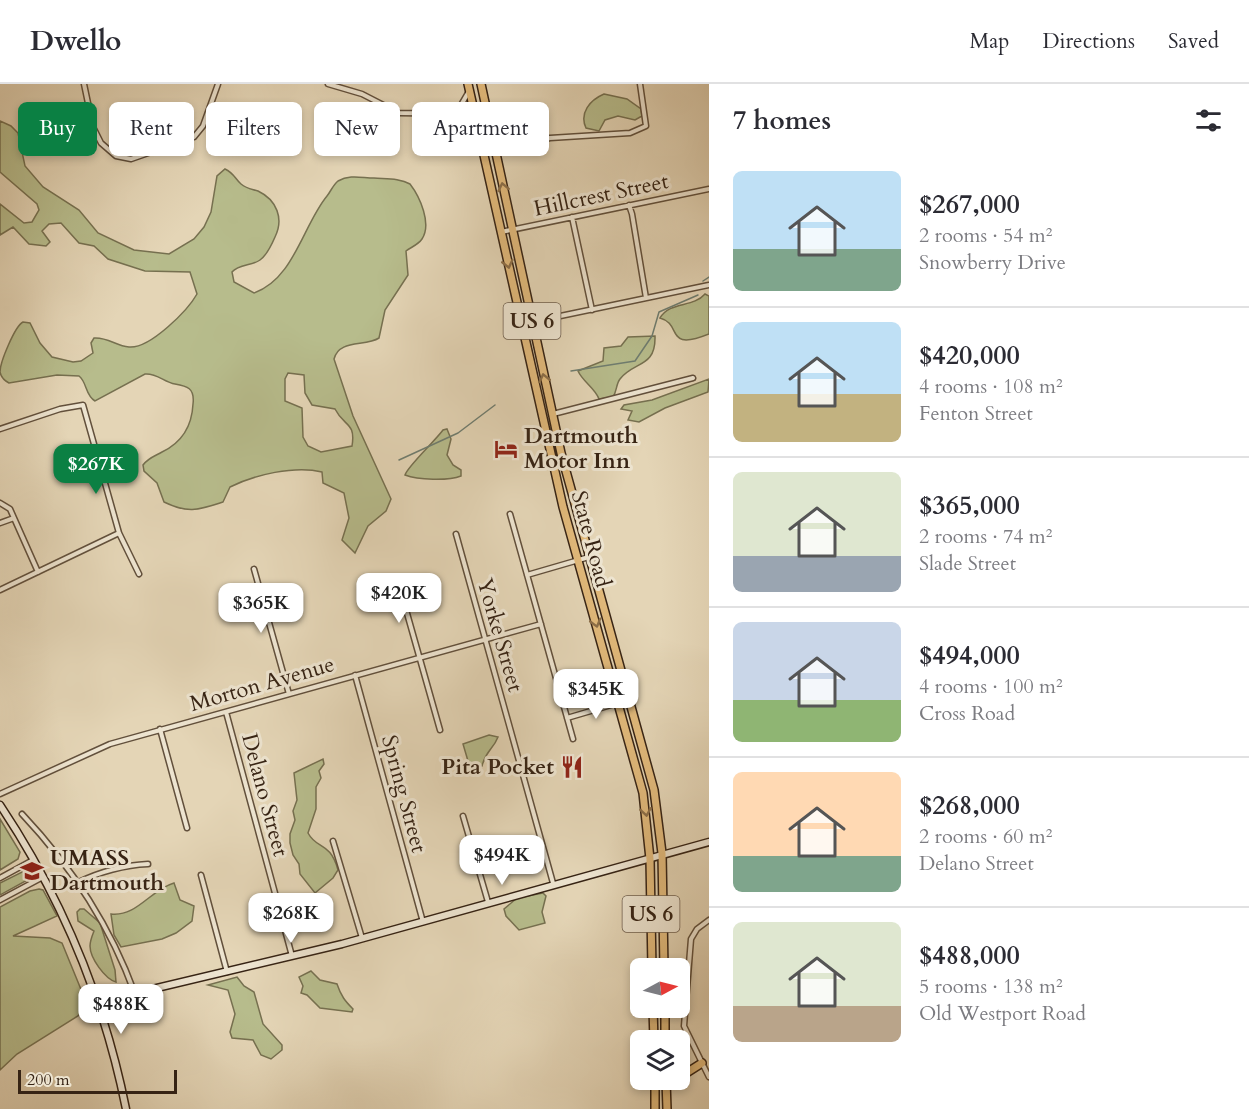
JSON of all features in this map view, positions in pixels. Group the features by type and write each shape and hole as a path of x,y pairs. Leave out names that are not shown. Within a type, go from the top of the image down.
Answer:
{"main road":[{"name":"State Road","path":"481,84 485,102"},
{"name":"State Road","path":"469,85 473,102"},
{"name":"State Road","path":"484,156 521,324 578,560 643,793 650,859 652,958"},
{"name":"State Road","path":"496,156 552,414 656,799 662,853 664,958"},
{"path":"690,1070 702,1063"},
{"path":"655,1090 656,1109"},
{"path":"666,1091 667,1109"}],"street":[{"path":"84,84 93,127 101,144 116,156 132,159 195,137 202,126 218,84"},
{"path":"328,84 362,94 399,113 412,113"},
{"path":"549,138 630,133 646,126 640,84"},
{"path":"464,102 468,97 469,85"},
{"name":"Hillcrest Street","path":"501,232 709,189"},
{"path":"629,205 646,298"},
{"path":"572,218 592,310"},
{"path":"521,324 709,285"},
{"path":"552,414 693,378"},
{"path":"0,429 60,409 83,405 119,533 139,574"},
{"path":"0,503 7,505 38,572"},
{"path":"510,514 573,739"},
{"path":"0,523 14,518"},
{"path":"0,590 119,533"},
{"name":"Yorke Street","path":"456,534 553,883"},
{"path":"527,575 589,557"},
{"path":"254,569 289,694"},
{"path":"399,585 440,730"},
{"name":"Morton Avenue","path":"0,794 89,752 160,729 541,624"},
{"name":"Spring Street","path":"355,675 423,922"},
{"path":"567,718 618,702 631,704"},
{"name":"Delano Street","path":"226,712 292,956"},
{"path":"160,729 187,828"},
{"path":"0,805 34,859 75,941 98,1002 115,1058 126,1109"},
{"path":"22,814 79,882 99,914 135,994"},
{"path":"464,816 488,902"},
{"path":"333,841 362,939"},
{"path":"98,1002 362,939 553,883 709,842"},
{"path":"0,878 34,859"},
{"path":"79,882 91,876 134,864 148,864"},
{"path":"201,875 227,972"},
{"path":"0,900 43,877"},
{"path":"709,920 697,928 691,939 684,1022 686,1034 709,1077"}],"green space":[{"path":"604,94 627,99 641,109 642,116 635,120 618,116 605,120 599,131 586,128 584,117 587,108 590,103"},
{"path":"0,121 11,126 18,133 18,156 23,156 25,166 43,187 79,210 98,233 134,250 169,254 194,239 204,227 211,212 217,176 225,169 243,186 258,191 270,199 279,217 278,230 265,255 257,262 232,272 234,282 254,293 268,286 288,264 319,208 338,181 356,177 397,180 410,184 421,203 426,226 422,239 406,251 408,275 385,310 379,338 347,346 337,353 334,359 353,416 391,499 386,511 368,526 355,553 342,540 349,518 344,493 323,483 322,472 300,470 275,472 251,479 230,487 223,502 200,509 180,508 164,502 157,483 144,471 143,465 176,443 185,432 191,419 193,399 193,394 186,387 145,374 95,401 89,395 79,376 57,375 9,383 3,379 0,372 2,361 12,337 23,322 30,323 40,343 52,357 73,362 81,361 93,353 91,343 94,338 129,347 147,342 168,327 197,294 190,272 145,271 108,259 94,246 79,243 61,223 49,224 42,231 50,242 46,246 29,244 13,227 0,235 0,204 24,223 32,222 39,210 37,204 0,172","holes":["288,373 304,375 305,393 312,405 335,409 351,428 352,446 321,452 308,446 303,437 302,408 285,401 285,379"]},
{"path":"705,294 709,296 709,334 686,340 676,335 667,321 660,318 670,309 694,301"},
{"path":"655,336 652,354 620,379 613,397 599,399 578,371 603,361 604,348 621,346 628,337"},
{"path":"709,379 708,392 665,408 639,422 628,420 632,411 621,409 624,405 652,400"},
{"path":"447,429 451,439 447,455 453,465 461,470 461,476 433,479 405,475 443,430"},
{"path":"489,735 498,737 482,766 475,766 468,761 463,744"},
{"path":"323,759 324,764 319,771 321,778 316,787 316,809 308,833 315,842 331,854 338,870 333,878 315,893 300,874 299,864 293,855 290,843 290,834 295,820 293,811 297,800 294,773"},
{"path":"0,819 20,852 18,859 0,870"},
{"path":"28,869 33,872 31,878 0,895 0,883"},
{"path":"174,883 180,900 194,906 192,921 176,933 162,939 121,947 114,935 111,914 128,911 165,886"},
{"path":"43,890 57,916 13,936 50,938 62,943 89,1009 17,1054 0,1070 0,907 30,891"},
{"path":"543,893 546,896 542,912 545,923 519,930 506,916 504,909 517,898"},
{"path":"84,909 100,923 115,970 116,982 95,962 90,944 94,931 78,921 77,912"},
{"path":"311,971 320,980 337,984 343,998 353,1009 352,1012 320,1008 307,995 301,993 303,986 299,977"},
{"path":"237,977 244,986 254,992 263,1024 282,1045 282,1050 271,1059 261,1055 253,1040 232,1038 230,1032 235,1014 228,990 208,985"}],"waterway":[{"path":"703,281 709,277"},
{"path":"571,371 635,361 652,336 659,312 698,295"},
{"path":"399,460 458,433 495,405"}],"place":[{"name":"Dartmouth Motor Inn","path":"506,449"},
{"name":"Pita Pocket","path":"572,767"},
{"name":"UMASS Dartmouth","path":"32,871"}]}
